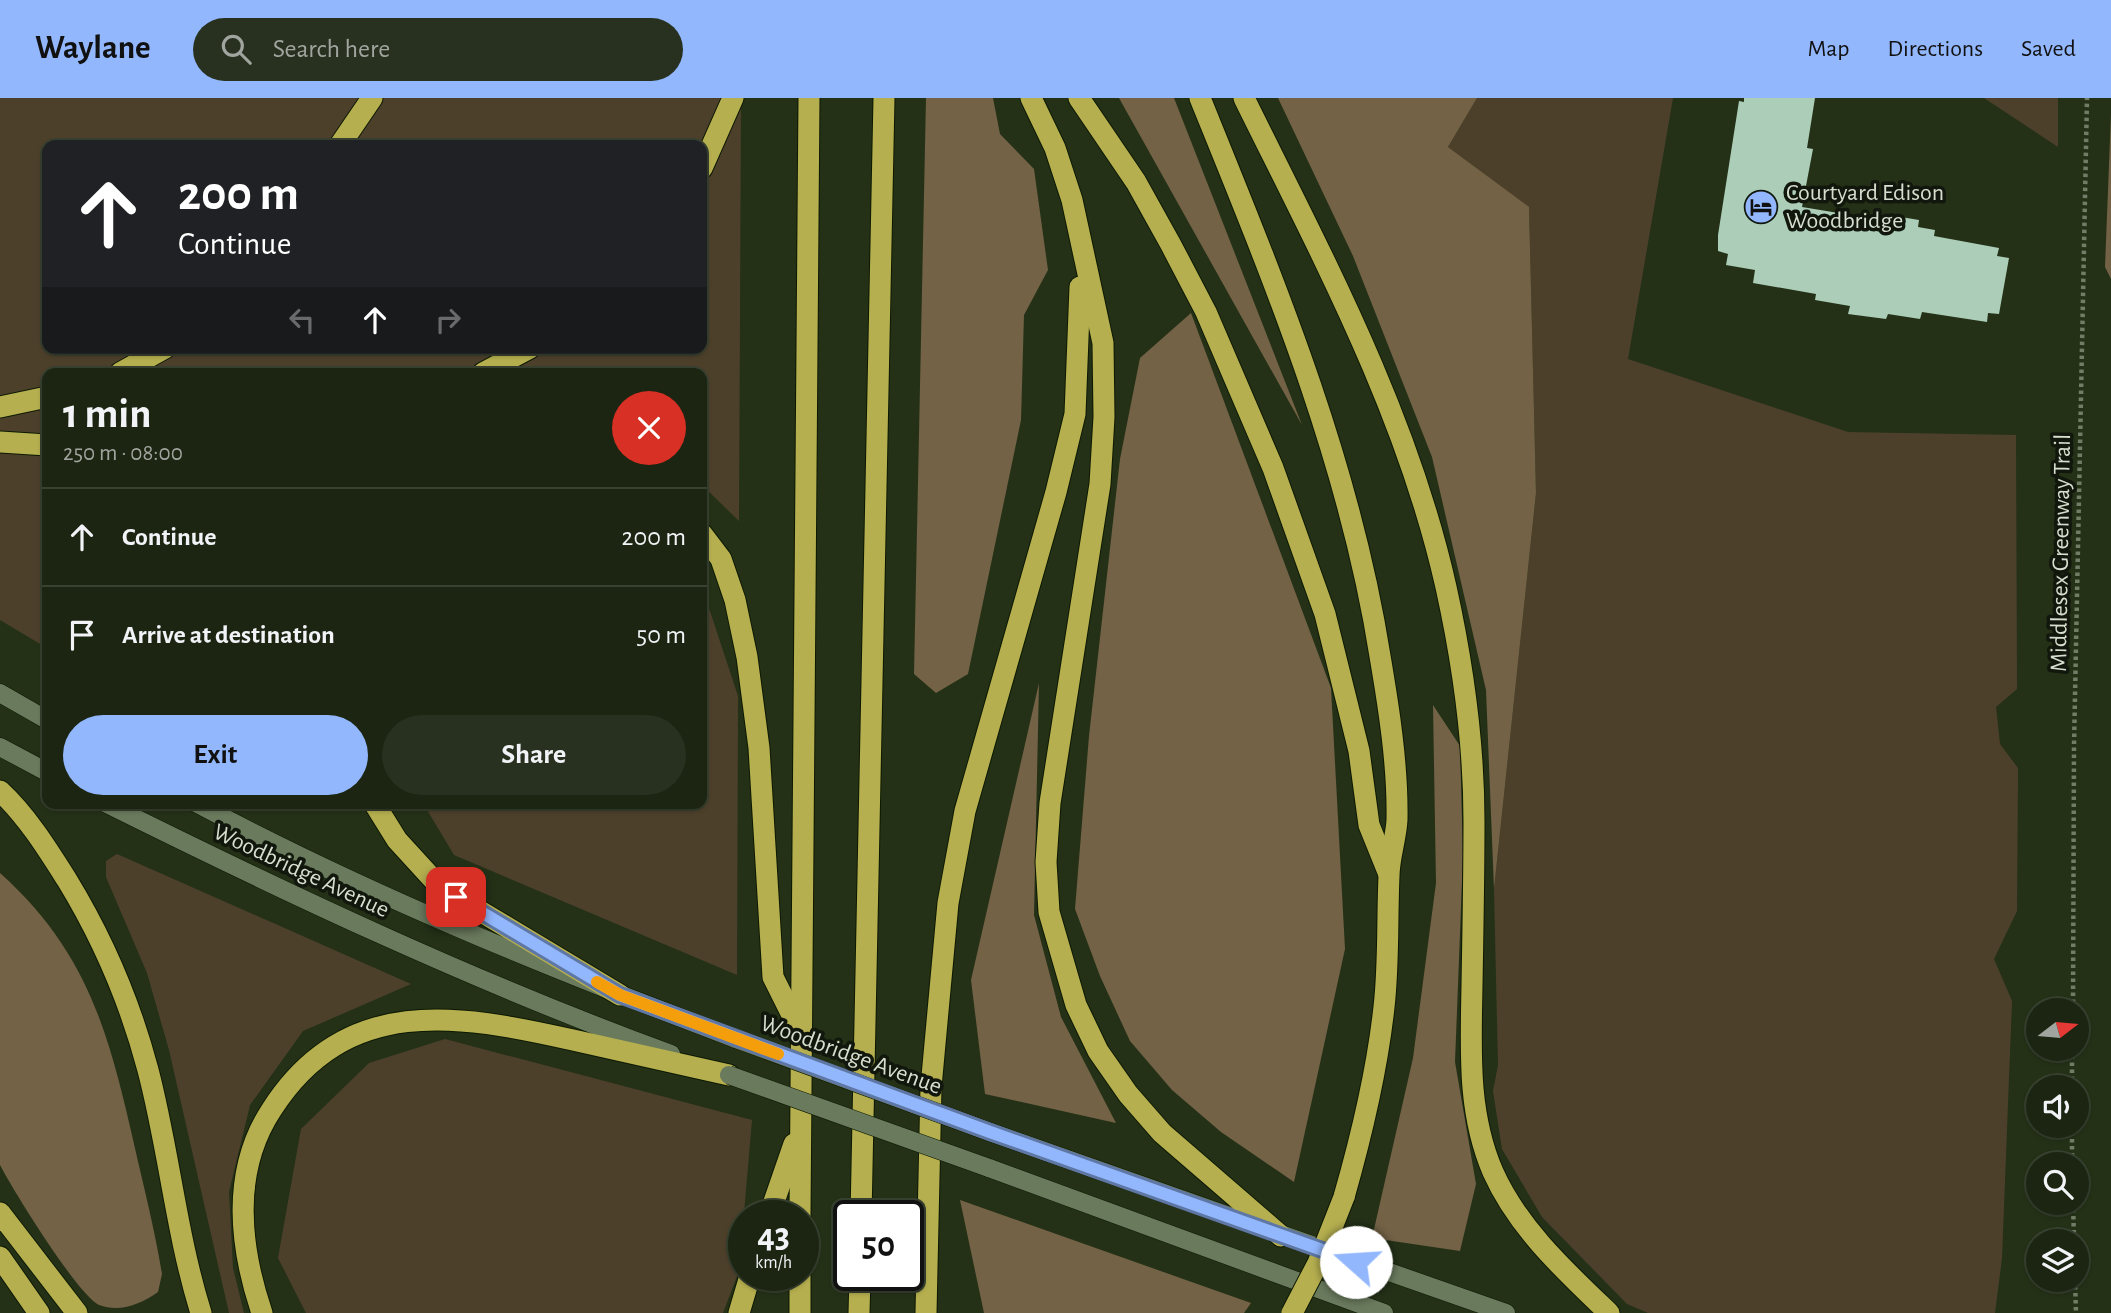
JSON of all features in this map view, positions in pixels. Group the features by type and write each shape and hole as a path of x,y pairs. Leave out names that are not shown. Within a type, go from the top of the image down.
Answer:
{"highway":[{"path":"343,140 372,98"},
{"path":"707,159 721,132 733,98"},
{"path":"800,1200 809,98"},
{"path":"861,1200 884,98"},
{"path":"1031,98 1055,148 1072,200 1080,250 1102,343 1104,417 1100,484 1050,803 1046,862 1049,912 1060,958 1076,1005 1098,1051 1128,1094 1162,1133 1281,1236"},
{"path":"1079,98 1117,152 1171,245 1211,325 1273,468 1325,614 1359,751 1369,825 1388,874"},
{"path":"1200,98 1289,319 1324,419 1352,512 1372,605 1388,701 1397,821 1388,874 1388,961 1379,1049 1366,1120 1344,1197 1318,1263 1292,1313"},
{"path":"1244,98 1373,365 1400,433 1446,585 1471,737 1474,817 1471,1066 1476,1117 1483,1145 1493,1172 1520,1218 1557,1263 1609,1313"},
{"path":"926,1313 931,1087 948,903 965,811 1056,492 1075,414 1080,342 1080,250"},
{"path":"129,368 154,354"},
{"path":"493,368 519,354"},
{"path":"0,407 42,398"},
{"path":"0,442 42,445"},
{"path":"707,541 721,559 735,600 747,657 759,748 773,977 801,1034"},
{"path":"0,791 54,858 92,921 124,992 148,1071 185,1262 201,1313"},
{"path":"378,809 397,840 440,887 620,995"},
{"path":"262,1313 252,1284 242,1228 244,1176 258,1129 286,1087 319,1054 362,1031 410,1019 460,1019 504,1025 729,1075"},
{"path":"774,1200 799,1128"},
{"path":"0,1213 76,1313"},
{"path":"0,1257 38,1313"},
{"path":"739,1313 746,1291"},
{"path":"800,1291 800,1313"},
{"path":"859,1313 860,1291"}],"main road":[{"path":"0,693 42,717"},
{"path":"0,747 42,769"},
{"name":"Woodbridge Avenue","path":"118,809 395,942 558,1013 1384,1313"},
{"name":"Woodbridge Avenue","path":"208,809 413,909 620,995 990,1132 1506,1313"}],"path":[{"name":"Middlesex Greenway Trail","path":"2073,998 2074,746 2087,98"},
{"path":"2075,1292 2076,1313"}],"shaded area":[{"path":"0,98 741,98 739,521 707,490 707,368 42,368 42,645 0,620"},
{"path":"926,98 993,98 1000,134 1034,169 1048,270 1024,315 1021,420 968,674 936,693 914,674"},
{"path":"1119,98 1174,98 1302,425"},
{"path":"1278,98 1477,98 1448,147 1529,207 1536,493 1494,889 1486,690 1432,457 1353,256"},
{"path":"1477,98 1673,98 1628,359 1848,432 2016,435 2017,689 1996,707 2000,744 2018,768 2017,911 1994,959 2012,1001 2002,1258 1995,1313 1648,1313 1627,1304 1542,1217 1502,1149 1493,1091 1498,1065 1494,889 1536,493 1529,208 1448,147"},
{"path":"1984,98 2058,98 2058,147"},
{"path":"2111,114 2111,279 2105,267"},
{"path":"1191,313 1331,688 1345,949 1294,1182 1221,1132 1172,1090 1130,1041 1100,976 1075,909 1089,736 1120,459 1140,358"},
{"path":"707,602 738,696 737,975 454,855 427,809 707,809"},
{"path":"1039,683 1034,915 1061,1017 1116,1123 985,1094 971,980"},
{"path":"1433,705 1460,746 1463,856 1455,1062 1476,1184 1460,1251 1372,1238 1413,1058 1436,883"},
{"path":"117,854 411,984 303,1031 250,1105 229,1192 233,1268 244,1313 229,1313 169,1050 147,973 106,877 106,861"},
{"path":"0,873 55,933 74,964 91,997 115,1066 162,1274 158,1292 130,1306 107,1307 99,1305 89,1297 46,1240 0,1165"},
{"path":"445,1039 752,1120 745,1200 728,1200 728,1291 731,1291 723,1313 306,1313 278,1258 301,1129 369,1063"},
{"path":"960,1200 1251,1303 1244,1313 984,1313"}],"building":[{"name":"Courtyard Edison Woodbridge","path":"1744,98 1815,98 1807,148 1813,149 1802,207 1881,220 1883,214 1919,220 1918,227 1935,230 1934,236 1999,248 1997,256 2009,258 1999,314 1988,313 1987,322 1922,312 1920,319 1888,314 1886,319 1848,314 1850,306 1815,300 1816,294 1753,283 1755,270 1726,265 1728,254 1718,251 1718,235 1739,101 1744,102"}],"slow traffic":[{"path":"597,982 620,995 778,1054"}],"place":[{"name":"Courtyard Edison Woodbridge","path":"1761,207"}],"route":[{"path":"456,897 620,995 990,1132 1356,1262"}]}
